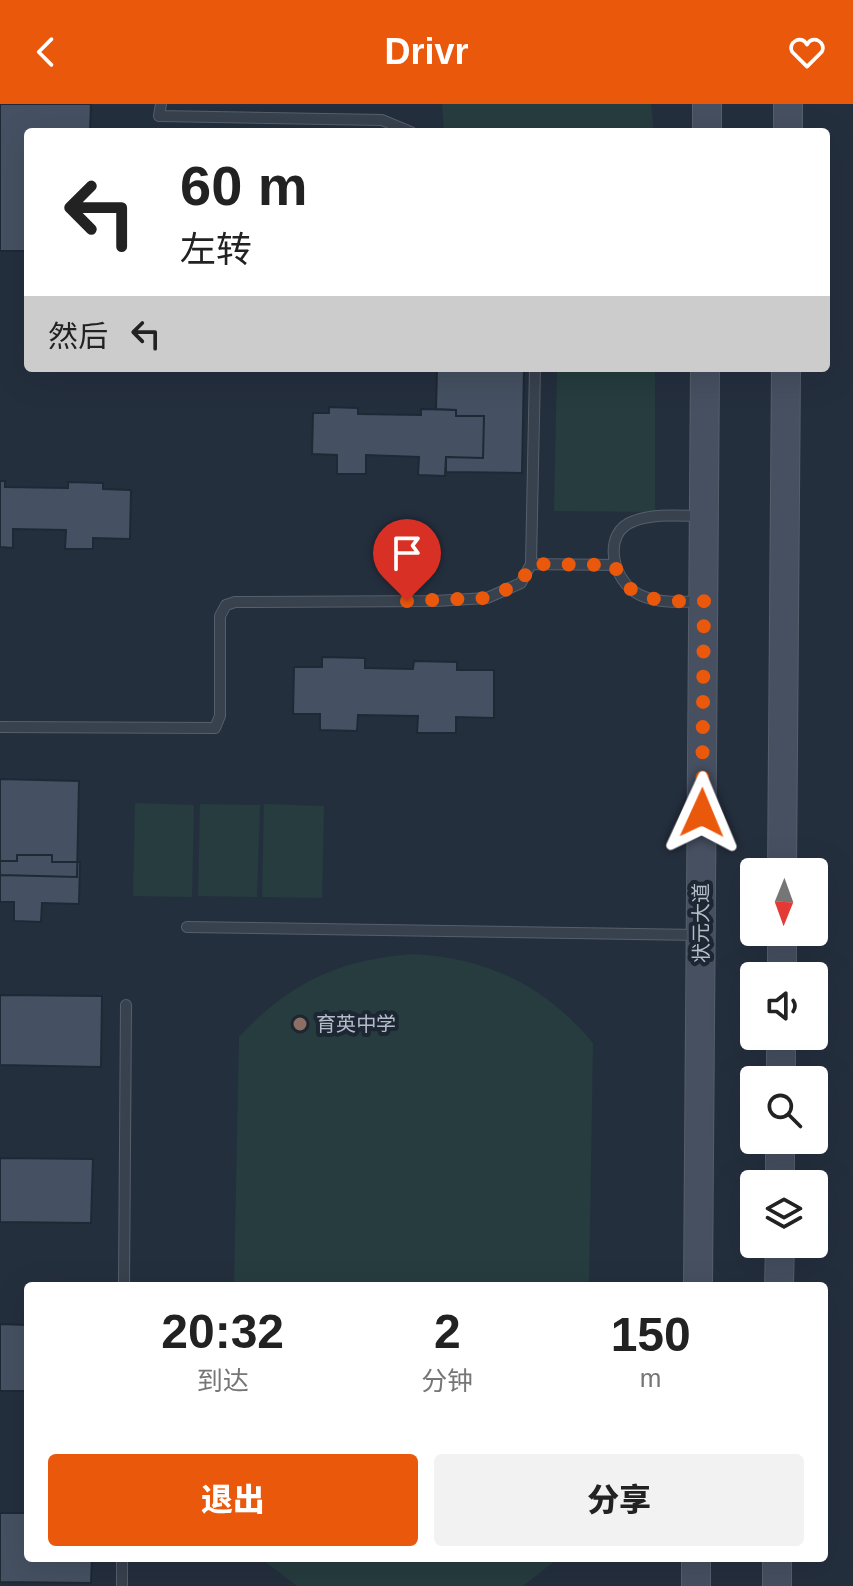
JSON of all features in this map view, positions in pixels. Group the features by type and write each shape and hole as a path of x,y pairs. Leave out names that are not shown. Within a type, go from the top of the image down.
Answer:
{"main road":[{"path":"707,104 707,128"},
{"path":"788,104 788,128"},
{"name":"状元大道","path":"698,1282 705,372"},
{"path":"782,858 786,372"},
{"path":"779,1282 780,1258"},
{"path":"696,1562 696,1586"},
{"path":"777,1562 777,1586"}],"lane":[{"path":"161,104 159,116 382,120 405,128"},
{"path":"0,727 215,728 220,716 220,616 226,605 235,602 487,598 521,583 531,564 535,372"},
{"path":"704,516 667,516 630,521 614,546 618,575 629,588 641,595 675,602 704,601"},
{"path":"531,564 615,565"},
{"path":"187,927 701,935"},
{"path":"124,1282 126,1005"},
{"path":"122,1562 122,1586"}],"green space":[{"path":"442,104 651,104 654,128 444,128"},
{"path":"557,372 655,372 655,512 554,511"},
{"path":"135,803 194,805 192,897 133,896"},
{"path":"200,804 260,805 257,897 198,896"},
{"path":"264,804 324,806 322,898 262,897"},
{"path":"412,954 465,961 513,978 555,1005 593,1043 589,1282 234,1282 239,1037 277,1002 316,978 385,957"},
{"path":"265,1562 554,1562 523,1586 297,1586"}],"building":[{"path":"0,104 91,104 90,128 24,128 24,251 0,251"},
{"path":"437,372 524,372 522,473 446,472 446,457 483,458 484,416 456,416 456,410 436,409"},
{"path":"329,407 358,408 358,414 421,415 421,409 456,410 456,416 484,416 483,458 446,457 445,476 418,475 419,457 366,455 366,474 337,474 337,455 312,454 313,413 329,413"},
{"path":"0,481 5,481 5,487 68,488 68,482 103,483 103,489 131,490 130,539 93,538 93,549 65,549 66,530 13,529 13,548 0,547"},
{"path":"322,657 365,658 365,668 413,669 414,661 457,662 457,670 494,670 494,718 456,717 456,733 417,733 418,716 358,715 357,731 320,730 320,714 293,714 294,667 322,667"},
{"path":"0,779 79,781 77,877 0,875"},
{"path":"17,855 52,855 52,862 80,862 79,904 42,903 41,922 14,921 14,902 0,902 0,861 17,861"},
{"path":"0,995 102,996 101,1067 0,1065"},
{"path":"0,1158 93,1159 91,1223 0,1222"},
{"path":"0,1324 24,1325 24,1391 0,1391"},
{"path":"0,1513 24,1513 24,1562 92,1562 91,1583 0,1582"}],"place":[{"name":"育英中学","path":"300,1024"}],"route":[{"path":"407,601 487,598 521,583 531,564 615,565 618,575 629,588 641,595 675,602 704,601 702,813"}]}
